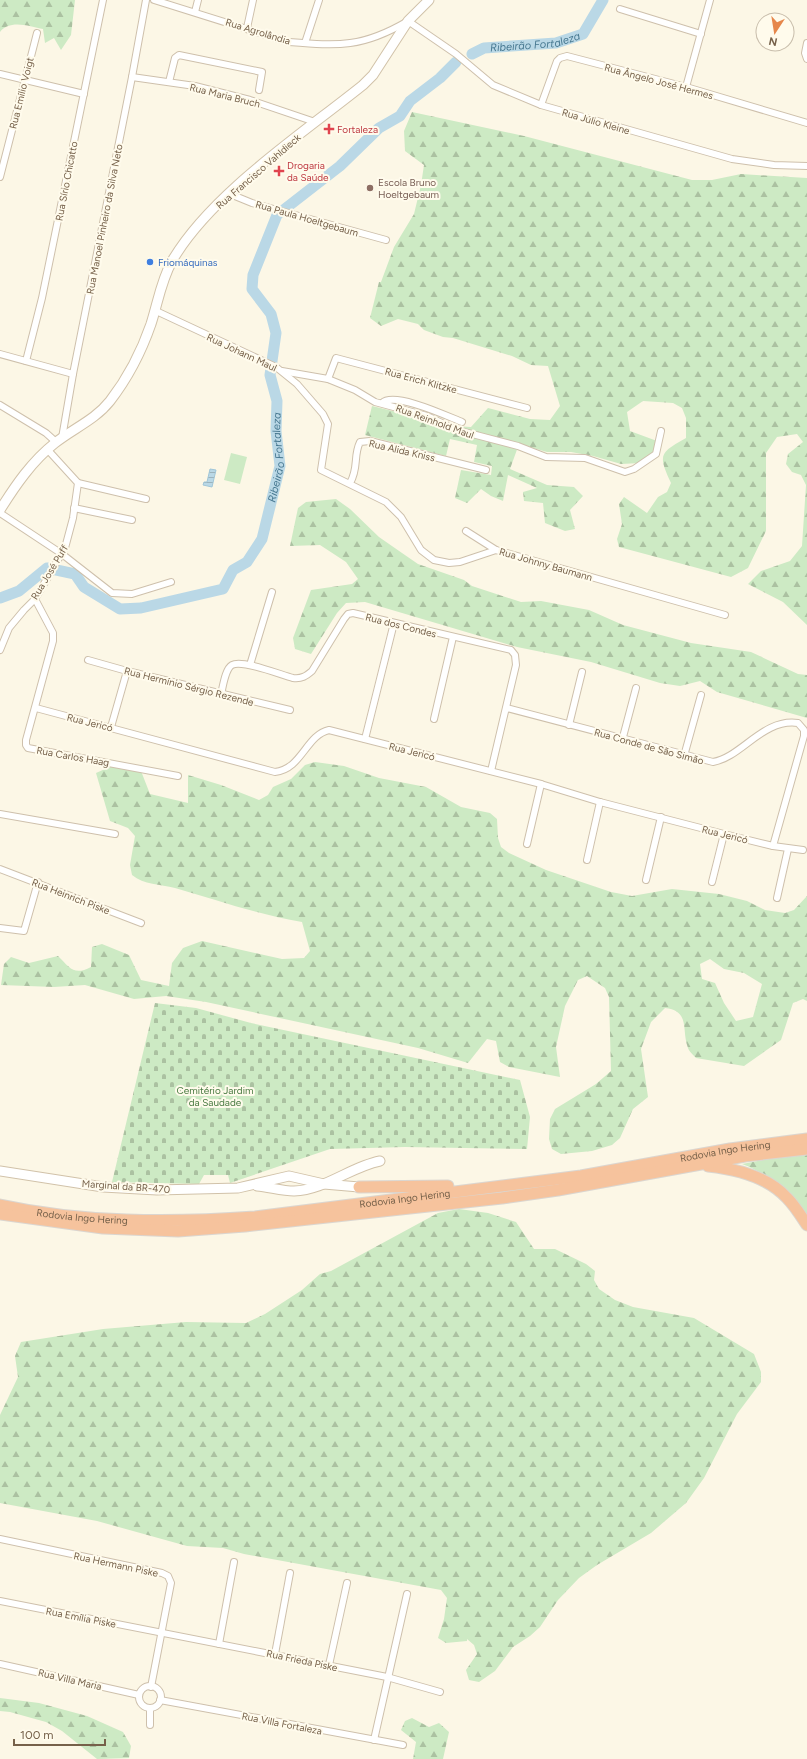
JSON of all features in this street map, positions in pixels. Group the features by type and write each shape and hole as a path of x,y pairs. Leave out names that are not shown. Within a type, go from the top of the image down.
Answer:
{"highway":[{"name":"Rodovia Ingo Hering","path":"0,1205 70,1216 141,1220 217,1220 300,1212 581,1176 730,1148 807,1139"},
{"name":"Rodovia Ingo Hering","path":"0,1214 67,1225 103,1228 178,1230 277,1224 502,1198 558,1190 745,1156 807,1149"},
{"path":"669,1169 708,1166 735,1169 758,1178 786,1197 807,1225"},
{"path":"359,1187 428,1186 486,1188"},
{"path":"0,1221 67,1225"}],"main road":[{"name":"Rua Francisco Vahldieck","path":"0,512 23,476 47,449 89,422 109,402 140,350 162,282 173,259 199,226 230,194 315,122 363,85 373,75 408,21 429,0"},
{"path":"252,1185 294,1191 324,1184 364,1164 380,1161"},
{"path":"356,1168 352,1178 355,1185 359,1187"},
{"name":"Marginal da BR-470","path":"0,1171 103,1187 215,1190 252,1185"},
{"path":"252,1185 289,1176 324,1184 359,1187"}],"street":[{"name":"Rua Sírio Chicatto","path":"26,361 42,298 103,0"},
{"name":"Rua Manoel Pinheiro da Silva Neto","path":"59,440 132,77 146,0"},
{"name":"Rua Agrolândia","path":"154,0 288,42 329,45 353,44 387,32 408,21"},
{"path":"195,12 198,0"},
{"path":"246,28 253,0"},
{"path":"305,43 319,0"},
{"path":"686,87 710,0"},
{"path":"620,9 701,34"},
{"name":"Rua Júlio Kleine","path":"408,21 456,54 493,85 541,105 732,159 774,165 807,166"},
{"name":"Rua Emílio Voigt","path":"0,177 37,33"},
{"path":"807,43 805,53 807,59"},
{"path":"169,82 175,58 179,55 262,72 259,90"},
{"name":"Rua Ângelo José Hermes","path":"541,105 557,61 560,58 567,56 686,87 807,123"},
{"path":"0,74 84,94"},
{"name":"Rua Maria Bruch","path":"132,77 195,86 250,100 315,122"},
{"name":"Rua Paula Hoeltgebaum","path":"230,194 275,209 386,240"},
{"name":"Rua Johann Maul","path":"154,310 266,362 279,369 297,384 326,419 328,424 321,470 350,483"},
{"path":"0,354 73,374"},
{"name":"Rua Erich Klitzke","path":"328,379 336,358 527,408"},
{"name":"Rua Reinhold Maul","path":"279,369 328,379 355,390 375,402 427,416 456,430 518,446 546,458 585,458 625,472 634,469 656,454 661,431"},
{"path":"382,403 389,400 409,403 462,422"},
{"path":"0,405 59,440"},
{"name":"Rua Alida Kniss","path":"350,483 356,474 358,447 360,442 370,441 486,470"},
{"path":"47,449 78,483 146,499"},
{"name":"Rua José Puff","path":"0,650 9,628 35,599 62,554 70,535 78,483"},
{"name":"Rua Johnny Baumann","path":"350,483 360,490 372,494 386,502 401,517 421,550 434,560 449,563 460,562 496,550 725,615"},
{"path":"74,508 132,520"},
{"path":"0,512 62,554 112,593 132,594 171,582"},
{"path":"466,531 496,550"},
{"path":"250,665 272,592"},
{"name":"Rua Carlos Haag","path":"35,599 53,633 53,637 36,708 26,740 26,745 28,748 178,776"},
{"name":"Rua dos Condes","path":"221,694 231,666 236,664 250,665 293,678 300,678 312,671 348,614 353,613 453,638 511,650 515,655 516,665 507,708 490,771"},
{"path":"365,739 394,623"},
{"path":"434,719 453,638"},
{"name":"Rua Hermínio Sérgio Rezende","path":"88,660 127,672 290,710"},
{"path":"111,727 127,672"},
{"path":"569,726 582,672"},
{"path":"623,737 636,688"},
{"path":"684,756 701,695"},
{"name":"Rua Jericó","path":"36,708 275,772 290,768 324,732 329,730 541,784 600,802 724,834 773,846 803,850"},
{"name":"Rua Conde de São Simão","path":"507,708 569,726 623,737 684,756 713,762 720,761 752,739 783,723 798,723 804,730 804,736 773,846"},
{"path":"526,844 541,784"},
{"path":"587,860 600,802"},
{"path":"0,814 114,834"},
{"path":"646,880 661,817"},
{"path":"712,882 724,834"},
{"path":"777,898 788,849"},
{"name":"Rua Heinrich Piske","path":"0,869 38,882 141,923"},
{"path":"0,928 24,931 38,882"},
{"name":"Rua Hermann Piske","path":"0,1539 162,1573 168,1576 171,1583 151,1687"},
{"path":"219,1644 234,1562"},
{"path":"275,1654 290,1572"},
{"path":"329,1665 347,1584"},
{"path":"374,1740 387,1676 407,1594"},
{"name":"Rua Emília Piske","path":"0,1601 161,1633"},
{"name":"Rua Frieda Piske","path":"161,1633 387,1676 440,1692"},
{"name":"Rua Villa Maria","path":"0,1664 139,1695"},
{"path":"151,1687 160,1693 160,1700 154,1707 150,1708 140,1703 139,1695 142,1690 151,1687"},
{"name":"Rua Villa Fortaleza","path":"160,1700 403,1745"},
{"path":"150,1708 150,1725"}],"green space":[{"path":"0,0 75,0 71,35 61,50 54,38 45,43 43,29 20,24 4,28 0,32"},
{"path":"412,112 524,136 692,180 712,180 741,174 807,178 807,625 783,602 748,584 761,571 790,561 802,546 806,485 801,475 792,472 786,464 788,454 803,442 797,434 777,437 766,453 766,531 748,568 731,577 619,547 617,539 622,524 619,504 624,497 647,513 658,497 667,492 671,483 664,466 664,456 670,447 686,438 686,418 682,408 673,403 643,401 627,412 630,431 657,441 655,451 641,463 621,464 593,456 571,452 547,452 519,444 510,469 547,485 574,487 583,496 570,510 575,529 565,531 545,523 543,503 524,501 523,492 537,488 508,475 503,501 491,496 481,489 467,503 455,498 461,470 491,475 492,466 474,462 477,445 450,439 446,456 365,435 372,406 405,414 435,426 471,427 488,408 530,419 550,420 560,406 548,366 531,365 512,356 453,338 443,337 424,330 418,324 398,319 381,326 370,318 379,282 381,282 394,247 414,214 421,185 424,165 405,151 404,131"},
{"path":"231,453 247,457 240,484 224,480"},
{"path":"336,499 350,509 379,537 418,564 464,580 472,586 521,602 541,601 589,610 623,625 691,643 751,652 798,674 807,675 807,718 717,692 700,681 680,686 660,683 591,662 517,647 365,602 346,603 337,613 311,654 295,649 293,638 311,590 352,584 358,579 346,562 320,545 290,546 298,508 306,502"},
{"path":"315,762 344,766 379,778 426,787 461,807 490,813 497,819 498,838 501,847 509,853 546,870 611,892 632,896 672,889 719,894 747,901 765,910 785,913 794,910 807,896 807,1001 803,999 793,1003 781,1040 744,1066 696,1058 688,1048 682,1017 679,1013 665,1008 651,1022 641,1049 648,1097 633,1109 620,1138 612,1145 592,1151 561,1154 552,1149 549,1139 550,1119 555,1109 596,1084 611,1071 609,997 605,988 587,976 578,980 565,1006 556,1047 560,1077 509,1067 500,1062 496,1041 487,1039 468,1063 418,1048 206,1002 166,996 134,999 85,985 54,987 1,985 4,964 11,957 29,963 58,956 69,967 76,971 80,971 91,967 92,947 102,944 129,955 141,980 169,986 172,963 183,948 202,941 282,959 304,958 310,951 302,922 254,911 175,888 142,881 132,875 130,865 135,836 128,828 110,821 96,773 114,765 141,771 150,794 188,803 188,775 221,785 259,800 268,795 273,787 291,779 305,765","holes":["710,959 724,969 744,973 762,984 753,1017 736,1021 724,1003 715,983 702,979 700,964"]},
{"name":"Cemitério Jardim da Saudade","path":"155,1003 196,1008 251,1023 520,1080 530,1117 527,1149 405,1147 330,1149 230,1183 228,1175 204,1175 199,1184 112,1182"},
{"path":"807,1155 807,1216 786,1193 770,1179 742,1164 778,1157"},
{"path":"459,1209 488,1213 516,1222 534,1249 555,1249 586,1264 595,1271 594,1280 599,1289 615,1300 633,1307 694,1318 754,1354 761,1372 761,1382 737,1414 704,1478 686,1503 651,1533 597,1565 579,1578 558,1600 540,1627 530,1636 513,1647 495,1671 479,1682 469,1680 466,1670 477,1654 474,1645 467,1639 467,1641 446,1643 438,1638 444,1619 447,1598 441,1590 244,1554 223,1548 187,1546 97,1521 0,1503 0,1415 18,1377 15,1356 21,1342 103,1329 186,1322 246,1323 265,1314 302,1290 320,1274 331,1271 438,1213"},
{"path":"0,1698 39,1703 87,1716 123,1732 131,1746 129,1758 97,1759 62,1731 46,1722 10,1712 0,1711"},
{"path":"412,1718 429,1727 439,1723 449,1732 443,1759 413,1759 416,1742 401,1730 405,1721"}],"water":[{"path":"210,469 216,470 212,487 203,485 204,482 207,482"}],"waterway":[{"name":"Ribeirão Fortaleza","path":"472,54 484,48 556,43 583,34 603,0"},
{"name":"Ribeirão Fortaleza","path":"0,598 19,591 47,568 75,574 84,587 120,609 141,608 223,589 233,570 247,562 262,539 280,466 276,431 277,401 270,375 276,333 271,314 252,289 253,275 277,215 340,166 379,128 400,116 410,101 440,78 456,62"}],"place":[{"name":"Fortaleza","path":"329,129"},
{"name":"Drogaria da Saúde","path":"279,171"},
{"name":"Escola Bruno Hoeltgebaum","path":"370,188"},
{"name":"Friomáquinas","path":"150,262"}]}
